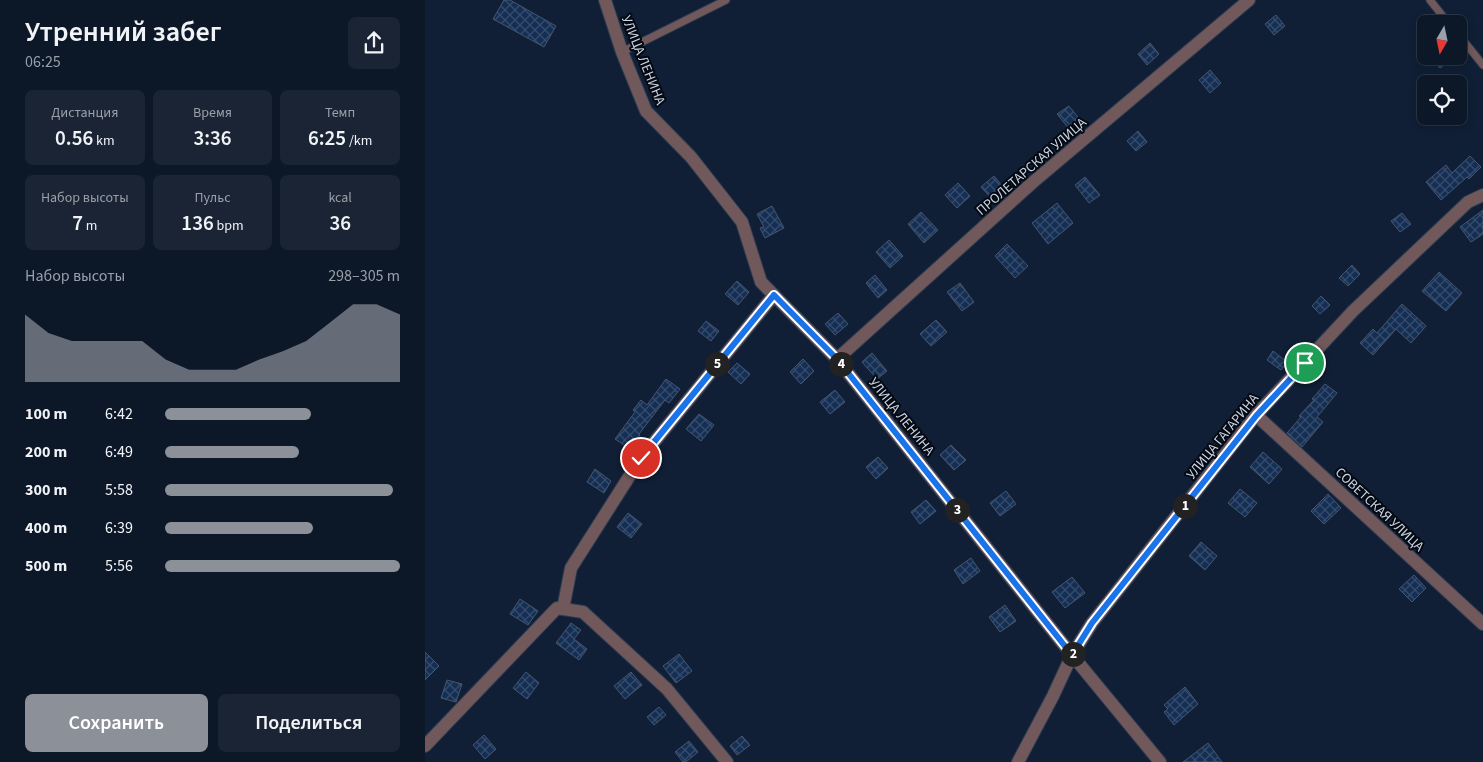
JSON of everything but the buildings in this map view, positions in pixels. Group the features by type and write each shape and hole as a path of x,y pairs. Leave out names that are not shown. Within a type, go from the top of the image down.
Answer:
{"street":[{"name":"УЛИЦА ЛЕНИНА","path":"605,0 622,52 647,111 691,156 741,222 761,282 837,359 1072,655 1160,762"},
{"name":"ПРОЛЕТАРСКАЯ УЛИЦА","path":"837,359 1032,183 1249,0"},
{"name":"УЛИЦА ГАГАРИНА","path":"1018,762 1053,696 1072,655 1092,623 1256,416 1353,311 1469,202 1483,195"},
{"path":"563,609 571,568 641,458 774,295"},
{"name":"СОВЕТСКАЯ УЛИЦА","path":"1256,416 1483,624"},
{"path":"425,746 557,608 583,612 667,689 727,762"}],"lane":[{"path":"622,52 726,0"},
{"path":"1430,0 1442,15"},
{"path":"1467,45 1483,65"}],"route":[{"path":"641,458 774,295 837,359 1072,655 1092,623 1256,416 1305,363"}]}
